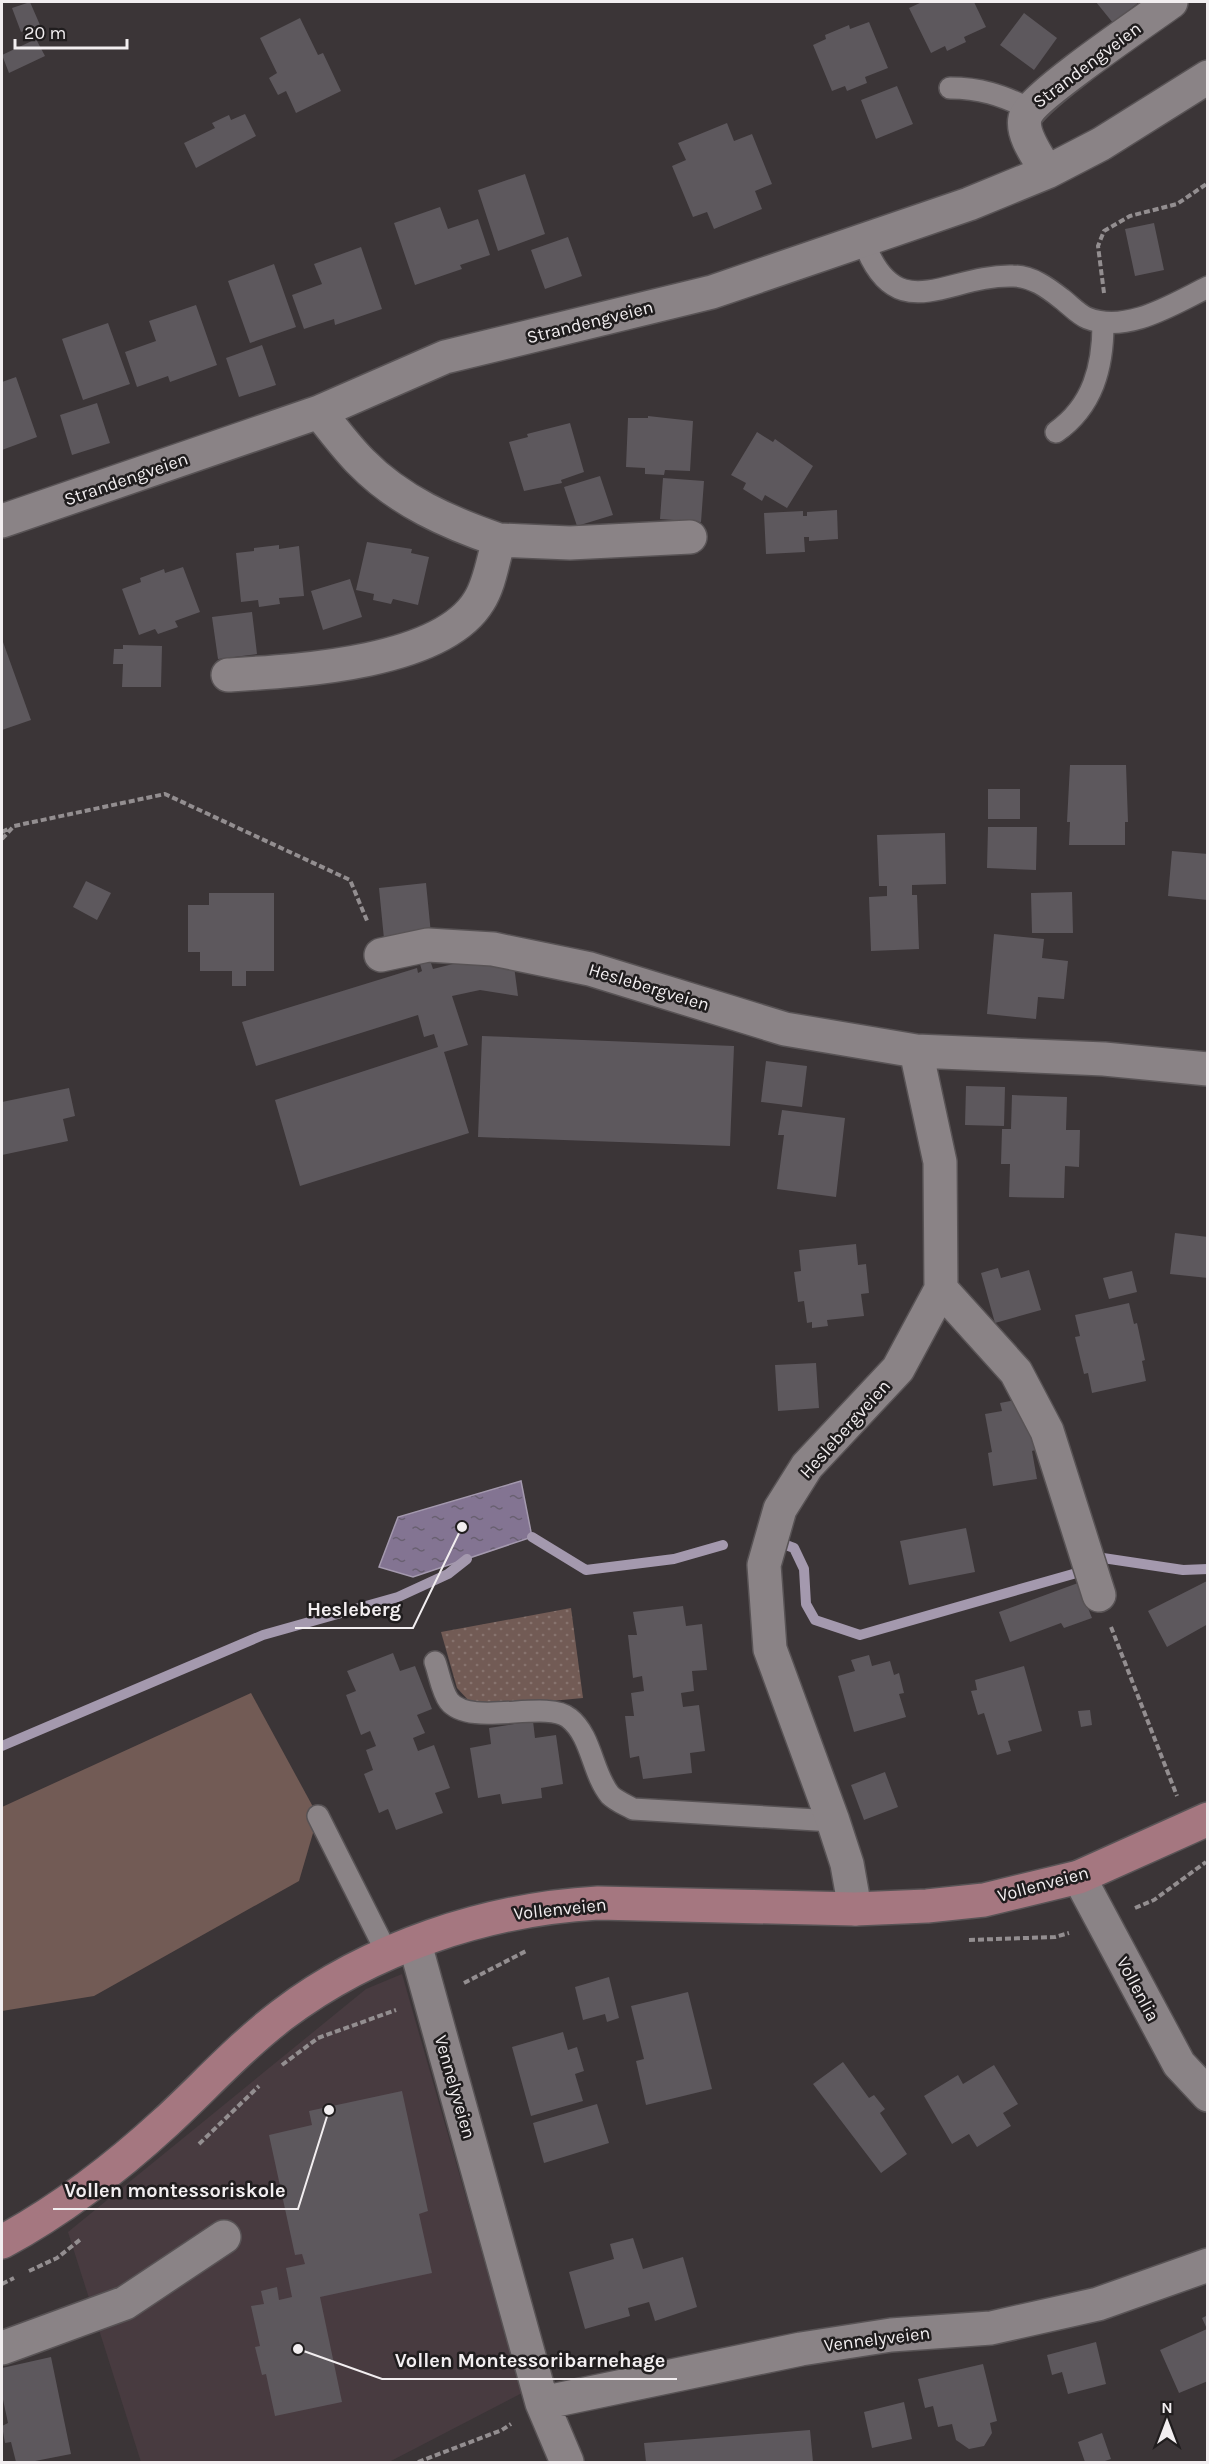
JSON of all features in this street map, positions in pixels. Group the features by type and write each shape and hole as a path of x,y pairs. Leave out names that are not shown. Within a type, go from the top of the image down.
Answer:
{"main road":[{"name":"Vollenveien","path":"2,2240 91,2186 165,2123 224,2064 282,2015 333,1980 401,1949 479,1921 526,1909 598,1903 855,1909 916,1907 984,1900 1079,1877 1199,1824"}],"street":[{"name":"Strandengveien","path":"1047,172 1026,129 1024,120 1028,108 1061,81 1170,2"},
{"name":"Strandengveien","path":"2,521 319,412 445,357 712,292 969,204 1047,172 1101,144 1208,77"},
{"path":"319,412 362,463 408,500 456,525 499,540 570,543 690,537"},
{"path":"228,675 322,669 400,651 454,628 479,601 499,540"},
{"name":"Heslebergveien","path":"381,955 428,945 493,950 590,969 785,1029 916,1051 1104,1059 1208,1069"},
{"name":"Heslebergveien","path":"855,1909 847,1864 833,1821 770,1649 764,1565 780,1509 807,1466 898,1370 941,1289 940,1162 916,1051"},
{"path":"941,1289 1016,1372 1047,1431 1099,1595"},
{"name":"Vollenlia","path":"1079,1877 1179,2064 1208,2095"},
{"name":"Vennelyveien","path":"401,1949 431,2000 542,2403 567,2463"},
{"path":"2,2348 125,2303 225,2237"},
{"name":"Vennelyveien","path":"542,2403 801,2349 891,2336 991,2328 1098,2304 1208,2265"}],"lane":[{"path":"950,88 974,88 999,93 1028,108"},
{"path":"863,240 870,258 885,280 902,291 929,291 991,277 1023,277 1048,289 1085,317 1103,324 1115,324 1135,319 1208,287"},
{"path":"1056,432 1082,410 1093,388 1103,355 1103,324"},
{"path":"435,1662 450,1701 463,1710 503,1714 549,1711 568,1717 581,1732 611,1796 633,1809 833,1821"},
{"path":"318,1816 401,1949"}],"path":[{"path":"1103,324 1105,308 1098,246 1104,231 1130,216 1177,204 1208,183"},
{"path":"2,832 14,826 165,794 350,880 381,955"},
{"path":"2,838 14,826"},
{"path":"1099,1595 1199,1824"},
{"path":"967,1940 1055,1937 1103,1922 1154,1900 1208,1861"},
{"path":"276,2070 318,2038 431,2000 535,1947"},
{"path":"192,2150 267,2078"},
{"path":"2,2284 57,2258 84,2236"},
{"path":"418,2463 502,2430 542,2403"}],"shaded area":[{"path":"571,1608 583,1698 497,1706 470,1702 457,1688 441,1632"},
{"path":"251,1693 318,1816 299,1881 94,1996 2,2011 2,1807"},
{"path":"402,1974 522,2393 389,2462 141,2462 68,2232 366,1989"}],"water":[{"path":"521,1481 532,1537 413,1577 379,1567 398,1517"}],"building":[{"path":"30,2 40,25 21,32 12,8"},
{"path":"922,2 974,2 986,27 964,37 966,42 947,51 945,46 931,53 909,8"},
{"path":"1096,2 1139,2 1113,23"},
{"path":"1024,13 1057,38 1034,70 1000,45"},
{"path":"300,18 318,55 323,53 341,91 296,113 286,91 278,95 269,78 277,73 260,38"},
{"path":"869,22 888,68 865,77 867,83 847,91 845,86 832,91 813,45 826,39 825,35 849,25 850,29"},
{"path":"36,39 45,56 9,73 2,55"},
{"path":"897,86 913,124 876,139 861,100"},
{"path":"245,114 256,136 196,168 184,143 215,128 212,123 229,115 231,120"},
{"path":"727,123 734,141 752,134 772,184 755,191 762,209 714,229 707,212 693,217 672,166 686,160 678,143"},
{"path":"525,174 545,234 498,251 478,190"},
{"path":"440,207 448,229 478,219 490,255 460,265 462,269 415,285 394,223"},
{"path":"1154,223 1164,270 1135,276 1125,229"},
{"path":"568,237 582,276 545,289 531,250"},
{"path":"361,247 382,309 335,325 334,319 304,329 292,295 322,284 314,264"},
{"path":"274,264 296,327 250,343 228,281"},
{"path":"196,305 217,365 170,382 168,376 137,387 125,352 156,341 149,321"},
{"path":"108,323 130,384 83,400 62,339"},
{"path":"262,345 276,385 239,397 226,358"},
{"path":"16,377 37,437 2,450 2,382"},
{"path":"97,403 110,443 72,455 60,415"},
{"path":"648,416 693,421 690,471 665,470 664,475 645,474 645,468 626,467 628,418 648,418"},
{"path":"570,423 584,472 561,480 562,483 524,491 509,442 528,437 527,434"},
{"path":"757,432 773,442 775,439 813,466 787,508 765,495 762,501 743,489 746,483 731,475"},
{"path":"600,476 613,515 577,526 564,487"},
{"path":"663,478 704,481 701,522 660,519"},
{"path":"837,510 838,539 809,541 809,537 804,537 805,552 766,554 764,513 803,511 803,516 807,516 807,512"},
{"path":"367,542 412,549 411,553 429,557 418,605 393,599 391,604 373,600 374,594 356,590"},
{"path":"279,545 279,549 299,546 304,596 279,598 280,604 259,607 258,600 241,602 236,553"},
{"path":"183,567 200,612 175,621 178,627 158,634 155,629 139,635 122,589 141,582 140,578 164,569 165,573"},
{"path":"350,579 362,617 323,630 311,591"},
{"path":"252,612 257,654 218,659 212,617"},
{"path":"2,643 31,720 2,730"},
{"path":"123,645 162,646 161,687 122,687 123,664 113,664 114,649 123,649"},
{"path":"1070,765 1126,765 1128,822 1125,822 1125,845 1069,845 1070,822 1067,822"},
{"path":"988,789 1020,789 1020,819 988,819"},
{"path":"988,827 1037,827 1036,870 987,868"},
{"path":"945,833 946,884 912,885 912,895 917,895 919,949 871,951 869,897 887,896 887,886 879,886 877,835"},
{"path":"1172,851 1208,854 1208,900 1168,896"},
{"path":"86,881 111,893 97,920 73,907"},
{"path":"426,883 431,934 384,939 379,888"},
{"path":"1072,892 1073,933 1032,933 1031,893"},
{"path":"209,893 274,893 274,971 246,971 246,986 232,986 232,971 200,971 200,952 188,952 188,905 209,905"},
{"path":"994,934 1044,939 1042,958 1068,961 1064,999 1038,997 1036,1019 987,1014"},
{"path":"473,959 514,966 518,996 480,990 452,996 468,1045 444,1052 469,1133 300,1186 275,1100 438,1047 434,1034 424,1037 418,1015 256,1066 242,1022 417,968 418,973 422,971 420,964 430,960 433,969"},
{"path":"482,1036 734,1046 730,1146 478,1137"},
{"path":"766,1061 807,1066 802,1107 761,1102"},
{"path":"966,1086 1005,1087 1004,1126 965,1125"},
{"path":"69,1088 75,1116 63,1119 68,1141 2,1155 2,1102"},
{"path":"1012,1095 1067,1097 1066,1130 1080,1130 1079,1167 1065,1166 1064,1198 1009,1197 1010,1164 1001,1164 1002,1129 1011,1129"},
{"path":"782,1110 845,1118 836,1197 777,1189 784,1135 778,1135"},
{"path":"1175,1233 1208,1237 1208,1278 1170,1274"},
{"path":"856,1244 858,1265 866,1264 869,1293 861,1294 864,1316 827,1320 828,1326 812,1328 812,1322 807,1323 804,1301 798,1302 794,1272 801,1271 799,1250"},
{"path":"998,1268 1001,1278 1029,1270 1041,1310 995,1323 981,1273"},
{"path":"1132,1271 1137,1292 1109,1299 1103,1278"},
{"path":"1129,1303 1134,1324 1137,1323 1145,1360 1142,1361 1146,1381 1092,1393 1088,1373 1084,1374 1075,1337 1080,1336 1075,1315"},
{"path":"816,1363 819,1408 778,1411 775,1365"},
{"path":"1020,1399 1039,1449 1032,1451 1037,1479 993,1486 988,1453 992,1452 985,1414 1002,1411 1000,1403"},
{"path":"966,1528 975,1572 909,1585 900,1541"},
{"path":"1207,1581 1208,1624 1167,1647 1148,1611"},
{"path":"1078,1583 1092,1618 1064,1628 1061,1623 1010,1642 999,1612"},
{"path":"683,1606 686,1626 702,1624 707,1670 692,1671 694,1691 681,1693 683,1707 699,1705 705,1751 690,1753 692,1773 643,1779 639,1756 630,1758 625,1716 634,1716 631,1693 644,1691 642,1676 633,1678 628,1635 637,1635 633,1612"},
{"path":"393,1653 400,1671 415,1666 432,1709 417,1715 425,1733 413,1738 418,1751 434,1745 450,1788 435,1793 443,1813 396,1830 388,1809 379,1813 364,1774 373,1770 366,1750 376,1746 370,1731 361,1735 346,1695 356,1691 347,1671"},
{"path":"869,1655 872,1666 890,1661 894,1675 899,1673 904,1693 899,1694 906,1717 854,1732 838,1676 855,1671 851,1660"},
{"path":"1024,1666 1042,1731 1008,1741 1011,1751 997,1755 984,1713 978,1715 971,1691 977,1690 975,1680"},
{"path":"1090,1710 1092,1725 1081,1727 1078,1711"},
{"path":"533,1721 535,1738 556,1735 563,1784 541,1788 542,1798 502,1804 500,1794 478,1798 470,1748 491,1744 489,1728"},
{"path":"885,1772 898,1807 864,1820 851,1785"},
{"path":"609,1977 619,2018 607,2022 605,2014 583,2020 575,1987"},
{"path":"688,1992 712,2089 646,2105 636,2061 644,2059 631,2006"},
{"path":"563,2032 568,2050 577,2047 584,2071 575,2074 583,2101 531,2116 512,2047"},
{"path":"843,2062 869,2098 874,2095 885,2109 880,2113 907,2154 881,2173 813,2084"},
{"path":"994,2065 1018,2104 1003,2113 1011,2126 977,2147 969,2134 952,2144 924,2096 958,2075 963,2084"},
{"path":"402,2091 428,2211 419,2214 432,2273 320,2297 342,2402 275,2416 266,2374 262,2375 255,2347 260,2346 251,2306 264,2304 261,2291 277,2287 279,2300 292,2297 286,2268 305,2264 302,2254 295,2255 269,2135 312,2125 309,2111"},
{"path":"597,2104 609,2143 544,2163 533,2123"},
{"path":"633,2238 643,2269 683,2257 697,2307 655,2321 649,2302 628,2308 630,2316 585,2329 569,2272 614,2259 610,2244"},
{"path":"1208,2315 1208,2381 1179,2393 1160,2350 1207,2329 1202,2318"},
{"path":"1096,2342 1106,2384 1068,2394 1062,2372 1052,2375 1047,2355"},
{"path":"51,2357 71,2454 30,2462 16,2462 11,2442 5,2443 2,2426 8,2423 2,2395 2,2368"},
{"path":"983,2364 997,2421 990,2423 992,2433 984,2446 969,2449 956,2440 952,2424 938,2427 933,2406 925,2408 918,2379"},
{"path":"904,2402 912,2439 872,2448 864,2412"},
{"path":"810,2430 813,2462 646,2462 644,2443"},
{"path":"1102,2433 1111,2459 1102,2462 1085,2462 1078,2442"}],"waterway":[{"path":"532,1537 586,1570 674,1559 723,1545"},
{"path":"786,1545 794,1548 804,1569 806,1604 815,1620 860,1635 1073,1574"},
{"path":"1103,1558 1183,1570 1208,1569"},
{"path":"2,1746 263,1635 398,1597 448,1574 467,1559"}],"place":[{"name":"Hesleberg","path":"462,1527"},
{"name":"Vollen montessoriskole","path":"329,2110"},
{"name":"Vollen Montessoribarnehage","path":"298,2349"}]}
